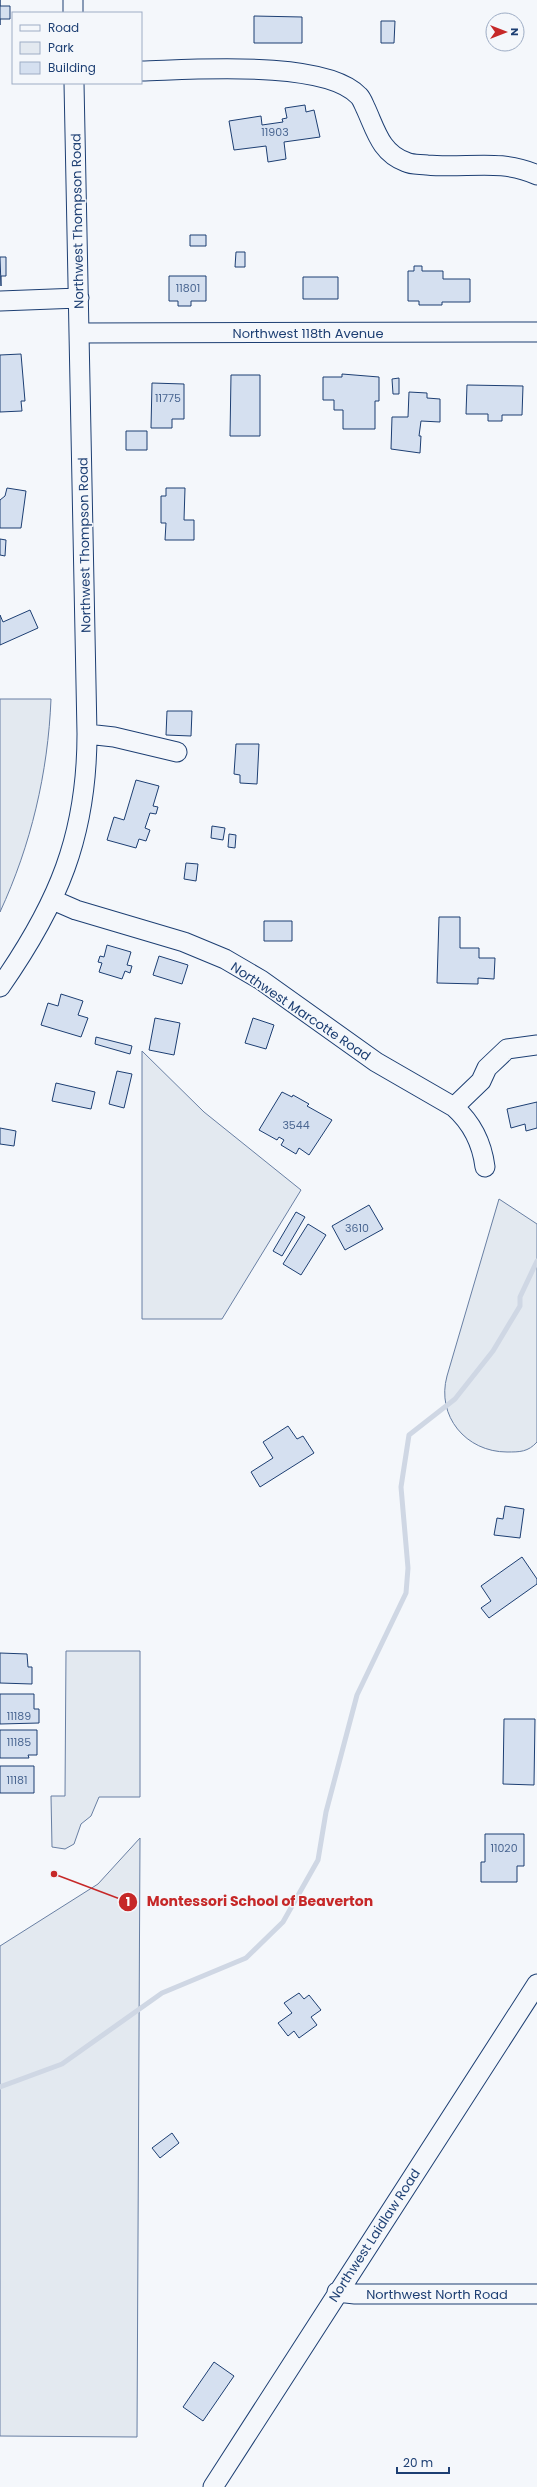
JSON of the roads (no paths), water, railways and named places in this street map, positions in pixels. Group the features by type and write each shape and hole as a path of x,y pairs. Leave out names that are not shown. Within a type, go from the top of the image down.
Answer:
{"street":[{"path":"73,0 73,12"},
{"path":"142,71 255,69 288,71 334,81 348,86 360,97 379,141 392,155 407,163 436,166 510,165 537,175"},
{"name":"Northwest Thompson Road","path":"0,987 26,949 54,900 65,872 82,801 87,734 74,84"},
{"path":"0,301 79,298"},
{"name":"Northwest 118th Avenue","path":"79,333 537,332"},
{"path":"87,734 114,737 177,752"},
{"name":"Northwest Marcotte Road","path":"54,900 76,910 184,942 225,959 261,980 376,1062 454,1107 465,1116 480,1144 485,1167"},
{"path":"454,1107 480,1081 488,1068 507,1049 537,1044"},
{"name":"Northwest Laidlaw Road","path":"213,2487 337,2292 537,1984"},
{"name":"Northwest North Road","path":"337,2292 355,2294 537,2294"}],"waterway":[{"path":"0,2087 62,2064 162,1993 246,1958 283,1922 318,1860 326,1812 357,1695 406,1593 408,1568 401,1487 409,1435 455,1399 493,1351 520,1306 520,1297 537,1261"}],"place":[{"name":"Montessori School of Beaverton","path":"54,1874"}]}
